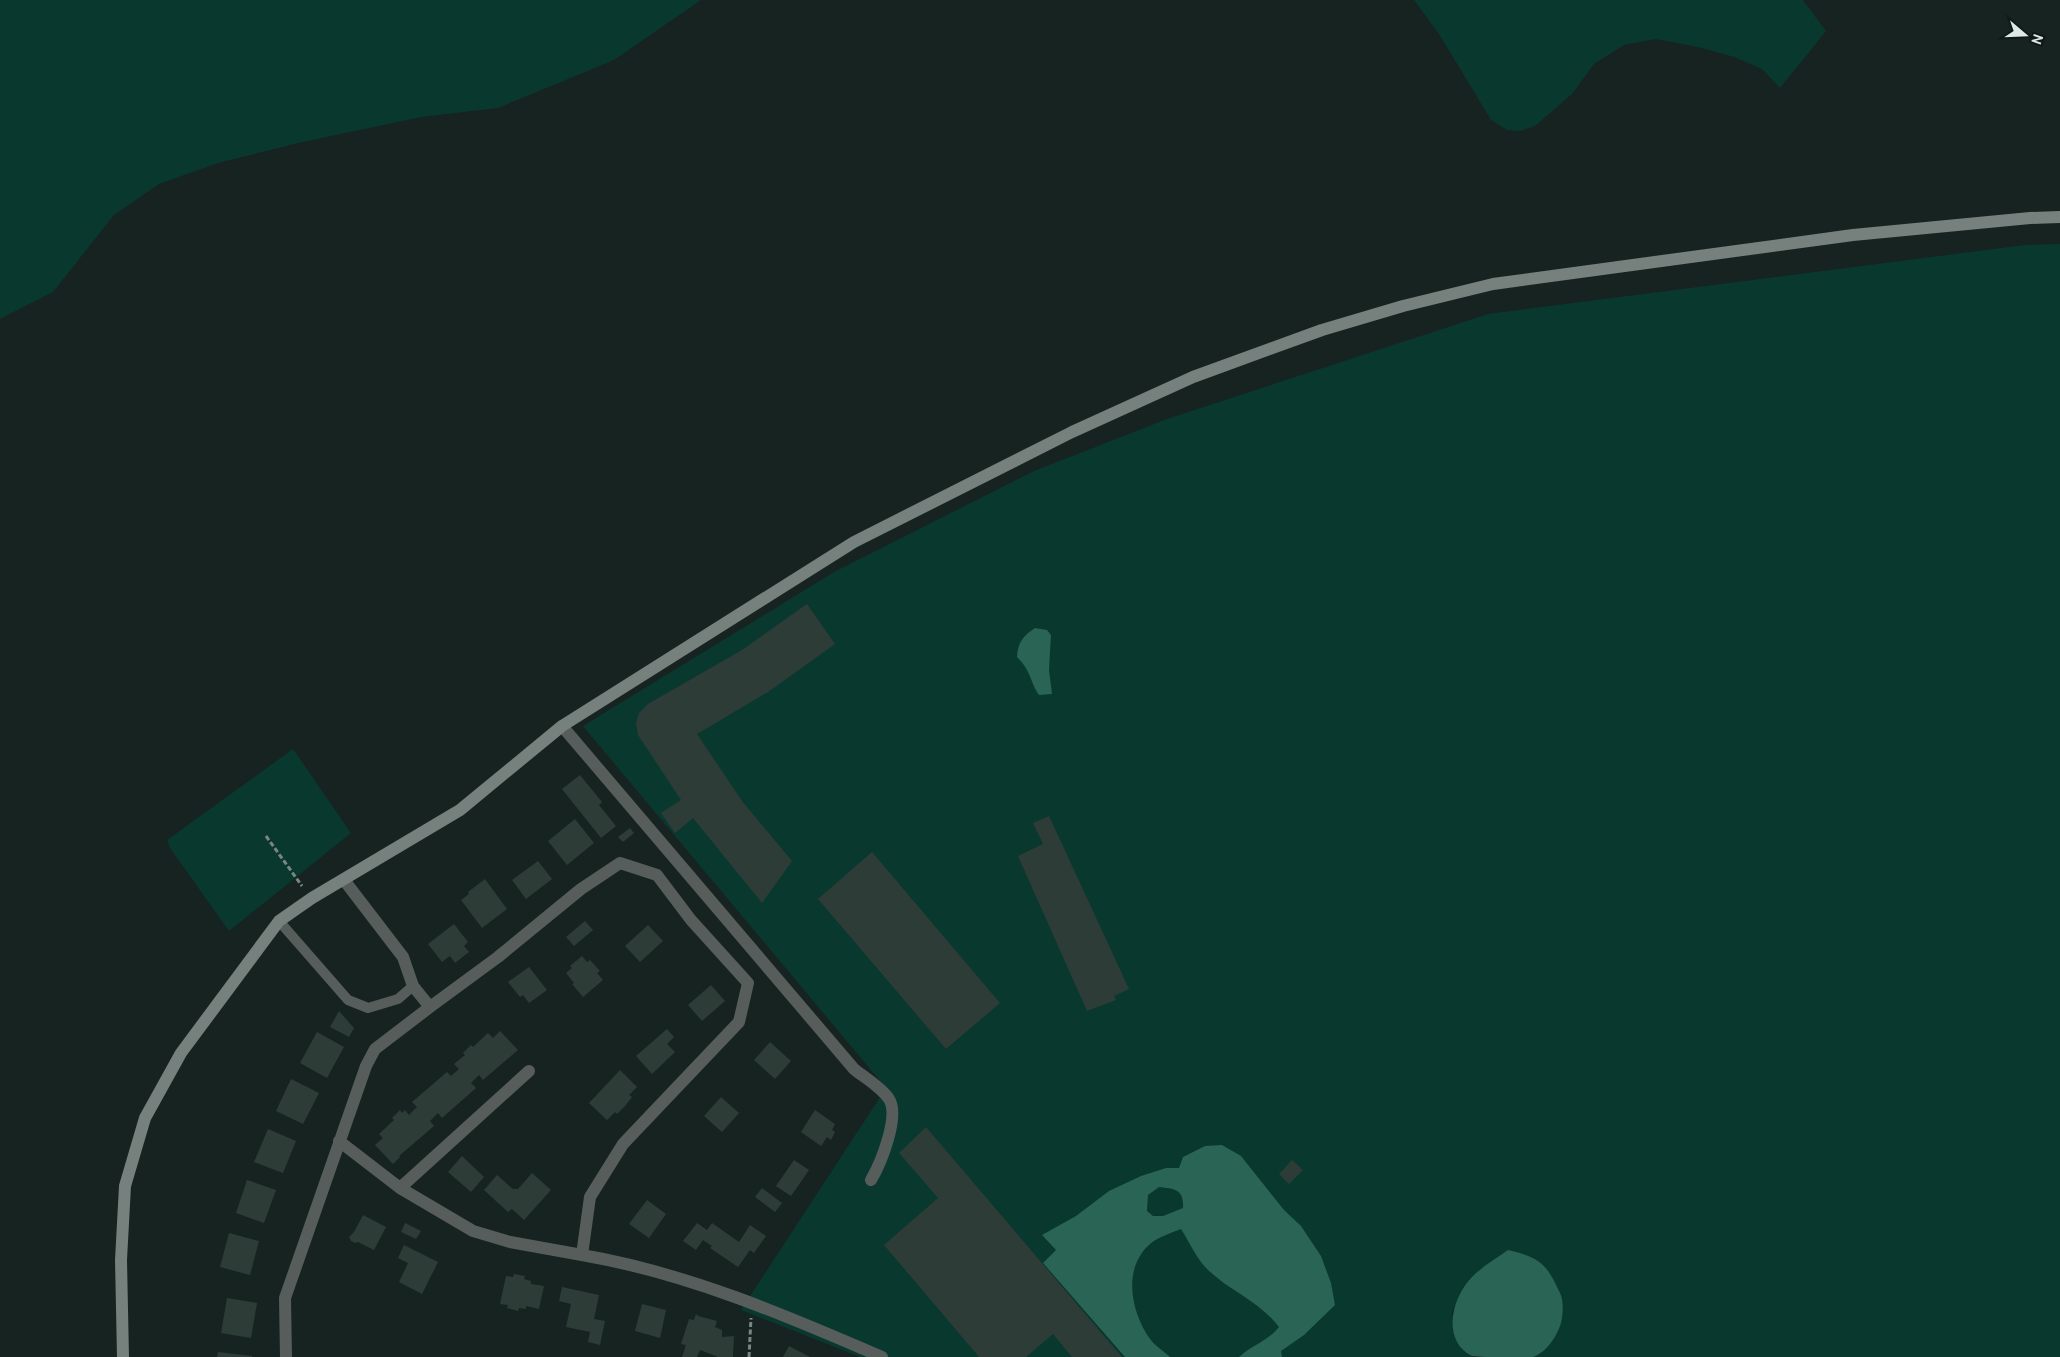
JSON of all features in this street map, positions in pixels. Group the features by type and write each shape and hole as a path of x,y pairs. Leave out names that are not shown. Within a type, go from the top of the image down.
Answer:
{"street":[{"path":"123,1357 121,1260 125,1186 145,1118 181,1053 279,921 312,898 460,810 562,726 854,542 1089,424 1193,377 1322,330 1403,306 1493,284 1853,235 2030,218 2060,217"},
{"path":"562,726 854,1069 886,1095 893,1108 892,1121 879,1166 871,1180"},
{"path":"286,1357 285,1298 366,1066 375,1049 498,957 581,889 620,863 657,875 690,920 748,983 739,1022 623,1144 590,1197 582,1255"},
{"path":"344,880 403,957 413,986 430,1007"},
{"path":"400,1188 529,1071"},
{"path":"339,1141 400,1188 473,1231 494,1239 607,1259 716,1289 752,1302 882,1357"}],"lane":[{"path":"279,921 348,1000 368,1008 398,999 413,986"}],"path":[{"path":"266,836 295,878 312,898"},
{"path":"749,1357 752,1302"}],"shaded area":[{"path":"0,0 701,0 614,60 498,108 421,117 298,143 218,163 159,184 114,215 53,292 0,319"},
{"path":"1414,0 1803,0 1826,31 1780,88 1762,69 1734,57 1698,47 1655,39 1624,45 1594,64 1572,94 1535,126 1520,131 1507,130 1491,120 1439,34"},
{"path":"2060,244 2060,1357 1532,1357 1542,1351 1479,1271 1464,1287 1452,1313 1461,1348 1474,1357 860,1357 741,1310 886,1088 583,726 834,572 1034,471 1167,419 1488,314 2025,245"},
{"path":"1035,628 1047,630 1051,635 1049,670 1052,694 1039,695 1028,672 1017,657 1022,640"},
{"path":"293,749 351,833 229,931 170,848 167,840"},
{"path":"1222,1145 1241,1156 1284,1210 1301,1226 1321,1256 1331,1283 1335,1305 1304,1335 1281,1351 1282,1357 1239,1357 1270,1336 1279,1327 1264,1311 1205,1267 1181,1229 1161,1237 1150,1244 1141,1254 1133,1278 1134,1304 1143,1328 1152,1342 1170,1357 1125,1357 1043,1263 1056,1250 1042,1235 1076,1216 1109,1191 1141,1176 1166,1168 1179,1168 1183,1157 1205,1146","holes":["1159,1187 1177,1191 1182,1197 1183,1208 1163,1216 1153,1216 1147,1211 1148,1195"]},
{"path":"1508,1250 1535,1259 1546,1268 1561,1296 1563,1308 1561,1323 1551,1343 1533,1357 1472,1356 1457,1343 1454,1334 1453,1315 1459,1295 1473,1276"}],"building":[{"path":"807,604 835,644 768,692 697,734 742,801 792,861 762,903 693,818 675,833 661,813 681,800 638,735 636,723 639,713 648,704 742,650"},
{"path":"580,775 602,802 599,805 616,826 601,838 562,789"},
{"path":"1049,816 1129,989 1114,996 1116,1000 1087,1011 1018,856 1043,844 1033,823"},
{"path":"575,819 594,843 567,865 548,841"},
{"path":"630,828 634,833 623,842 618,837"},
{"path":"872,852 1000,1003 946,1049 818,899"},
{"path":"538,861 552,879 526,899 512,880"},
{"path":"485,879 507,909 482,928 461,900"},
{"path":"585,921 593,930 574,946 566,937"},
{"path":"454,924 468,942 464,946 469,952 455,963 450,956 442,962 428,944"},
{"path":"648,925 663,941 640,962 625,946"},
{"path":"582,956 587,962 590,960 600,971 597,973 603,980 583,997 566,973 572,968 570,966"},
{"path":"529,967 547,990 529,1003 523,995 520,997 508,982"},
{"path":"711,985 725,1001 702,1021 688,1005"},
{"path":"339,1011 354,1028 349,1037 330,1027"},
{"path":"667,1029 674,1037 667,1044 675,1052 652,1074 636,1056"},
{"path":"500,1031 518,1050 483,1080 479,1075 471,1083 476,1088 442,1118 438,1113 430,1121 434,1126 399,1156 393,1164 375,1145 383,1138 379,1134 394,1120 392,1118 400,1110 402,1113 405,1110 409,1115 417,1107 412,1102 447,1072 451,1076 459,1069 454,1064 465,1055 463,1053 471,1045 473,1047 488,1033 493,1038"},
{"path":"317,1032 344,1047 327,1078 300,1063"},
{"path":"770,1042 791,1061 775,1079 754,1060"},
{"path":"620,1070 637,1087 629,1095 632,1097 625,1106 607,1120 589,1103"},
{"path":"291,1079 319,1093 303,1124 276,1111"},
{"path":"721,1097 739,1113 722,1132 704,1116"},
{"path":"815,1110 835,1124 832,1130 835,1132 831,1140 827,1137 821,1146 801,1132"},
{"path":"926,1127 1122,1357 1072,1357 1053,1334 1026,1357 979,1357 884,1245 938,1198 899,1153"},
{"path":"268,1129 296,1141 283,1173 254,1162"},
{"path":"462,1156 484,1177 471,1192 448,1172"},
{"path":"794,1160 809,1170 791,1196 776,1186"},
{"path":"1292,1160 1303,1170 1289,1184 1279,1174"},
{"path":"532,1173 551,1190 524,1220 512,1209 508,1212 484,1190 497,1175 513,1189 518,1189"},
{"path":"247,1180 276,1190 264,1223 236,1213"},
{"path":"762,1188 782,1203 775,1212 755,1197"},
{"path":"647,1200 666,1214 649,1238 629,1224"},
{"path":"363,1215 386,1227 374,1250 358,1242 351,1241 349,1237 354,1232"},
{"path":"405,1223 421,1231 416,1239 401,1232"},
{"path":"697,1223 707,1230 712,1223 739,1242 750,1225 766,1236 754,1253 750,1250 738,1267 710,1248 712,1246 703,1240 696,1250 683,1241"},
{"path":"229,1233 259,1241 250,1275 220,1267"},
{"path":"404,1245 438,1262 422,1294 399,1282 408,1263 398,1258"},
{"path":"514,1274 525,1276 524,1279 531,1281 531,1284 544,1286 539,1309 526,1306 526,1309 519,1308 518,1311 507,1308 508,1305 500,1304 506,1276 513,1277"},
{"path":"562,1287 599,1295 594,1319 605,1321 600,1345 588,1342 590,1332 566,1327 571,1304 559,1301"},
{"path":"227,1298 257,1303 251,1338 221,1333"},
{"path":"642,1304 666,1310 660,1338 635,1331"},
{"path":"696,1314 717,1321 715,1327 722,1330 722,1337 734,1336 733,1357 718,1357 700,1350 697,1357 682,1357 686,1345 681,1344 689,1319 694,1320"},
{"path":"789,1346 810,1357 783,1357"},
{"path":"218,1352 252,1356 252,1357 217,1357"}]}
